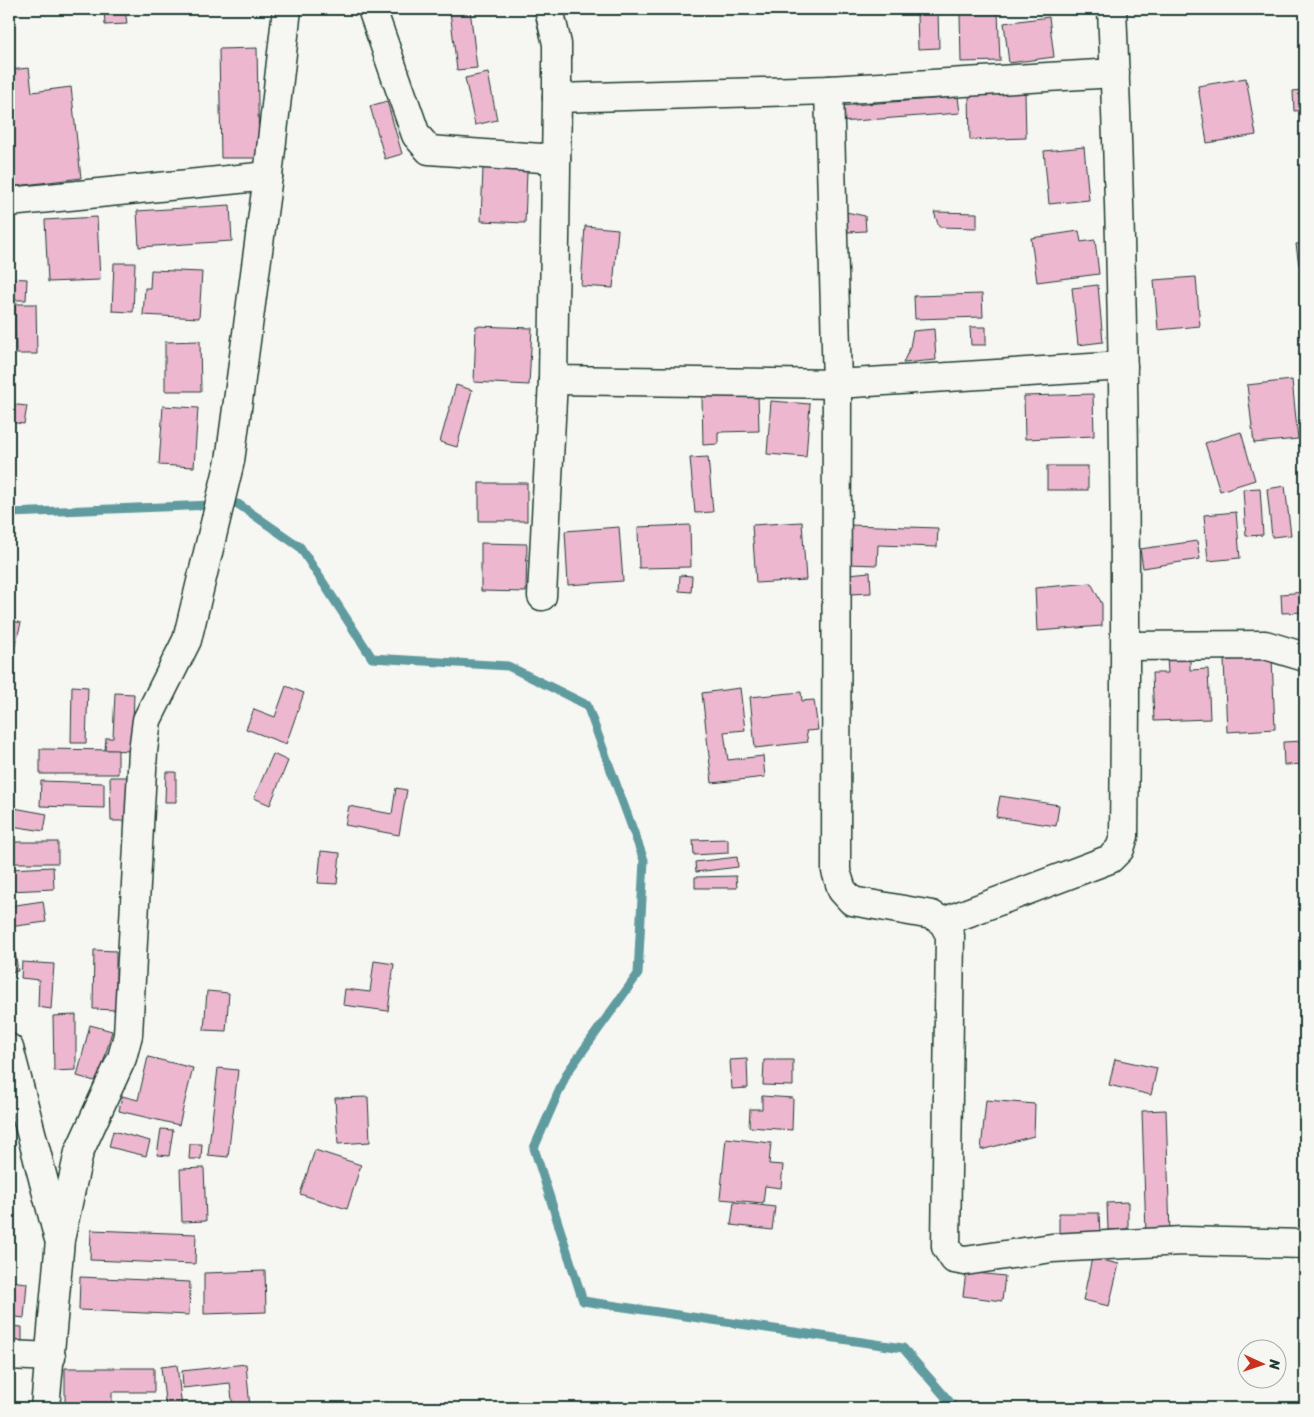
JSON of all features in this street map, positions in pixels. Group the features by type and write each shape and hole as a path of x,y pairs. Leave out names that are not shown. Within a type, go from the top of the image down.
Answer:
{"street":[{"path":"46,1408 60,1240 79,1152 122,1058 128,1035 143,751 147,720 188,640 230,461 268,176 287,9"},
{"path":"372,9 416,135 429,150 556,159"},
{"path":"542,596 553,380 557,98 557,44 549,9"},
{"path":"943,922 1110,859 1120,849 1124,836 1126,646 1123,366 1112,9"},
{"path":"557,98 829,90 1114,73"},
{"path":"829,90 837,384 836,871 842,890 852,901 932,915 943,922 950,935 946,1247 954,1259 965,1261 1052,1248 1182,1241 1305,1244"},
{"path":"9,202 268,176"},
{"path":"553,380 837,384 1123,366"},
{"path":"1126,646 1265,645 1305,657"},
{"path":"9,1048 60,1240"},
{"path":"9,1355 51,1357"}],"building":[{"path":"104,9 125,9 127,24 105,25"},
{"path":"470,9 477,68 457,70 450,11"},
{"path":"938,11 939,48 918,49 917,13"},
{"path":"960,13 998,13 1000,61 961,62"},
{"path":"1049,17 1054,57 1009,63 1004,23"},
{"path":"257,48 259,158 221,158 219,49"},
{"path":"1305,67 1305,110 1294,111 1293,91 1302,90 1300,68"},
{"path":"29,68 32,92 71,87 81,178 9,187 9,70"},
{"path":"488,73 497,120 475,125 465,78"},
{"path":"1246,78 1256,135 1207,143 1198,86"},
{"path":"1025,93 1026,138 970,140 969,94"},
{"path":"958,97 960,113 840,122 839,106"},
{"path":"387,101 402,154 385,159 370,106"},
{"path":"1084,147 1089,200 1049,204 1044,151"},
{"path":"483,168 527,171 525,223 481,221"},
{"path":"230,205 232,241 139,247 137,211"},
{"path":"846,212 865,216 866,231 848,232"},
{"path":"934,212 977,213 977,228 939,227"},
{"path":"97,217 100,280 48,282 45,220"},
{"path":"585,226 618,229 613,288 581,286"},
{"path":"1079,231 1081,242 1095,240 1099,274 1037,282 1031,238"},
{"path":"1305,243 1305,264 1299,265 1296,244"},
{"path":"114,263 135,263 133,312 112,311"},
{"path":"151,270 202,272 199,318 143,315 145,288 150,288"},
{"path":"1196,277 1200,326 1158,330 1154,280"},
{"path":"9,278 27,279 26,300 9,300"},
{"path":"1098,285 1103,342 1078,345 1072,288"},
{"path":"982,294 983,317 915,319 914,296"},
{"path":"15,304 36,304 37,354 16,354"},
{"path":"476,326 532,328 529,385 474,382"},
{"path":"970,327 986,327 986,345 971,345"},
{"path":"934,329 936,360 903,363 910,347 913,331"},
{"path":"200,341 201,391 165,391 165,342"},
{"path":"1292,380 1298,439 1254,443 1247,385"},
{"path":"456,385 472,390 457,447 440,442"},
{"path":"758,394 759,431 718,432 718,444 703,445 702,396"},
{"path":"1093,394 1094,436 1025,439 1024,396"},
{"path":"771,401 810,404 806,457 767,454"},
{"path":"9,404 27,406 24,424 9,422"},
{"path":"163,406 198,408 194,467 159,465"},
{"path":"1241,432 1255,480 1220,491 1205,443"},
{"path":"708,457 713,512 695,513 690,458"},
{"path":"1047,466 1088,466 1088,490 1047,490"},
{"path":"479,483 527,483 527,521 479,521"},
{"path":"1285,486 1291,535 1272,537 1267,489"},
{"path":"1260,488 1263,535 1246,536 1243,489"},
{"path":"1236,512 1240,558 1208,561 1204,515"},
{"path":"802,522 806,580 756,583 752,525"},
{"path":"690,525 691,567 639,568 638,527"},
{"path":"850,525 938,528 937,547 878,545 877,565 849,564"},
{"path":"619,527 623,581 568,585 565,531"},
{"path":"1197,541 1200,559 1143,568 1140,549"},
{"path":"481,543 527,544 526,592 481,591"},
{"path":"870,572 871,593 850,594 848,574"},
{"path":"680,575 692,576 691,592 679,591"},
{"path":"1091,583 1102,604 1102,626 1037,631 1035,588"},
{"path":"1305,592 1305,612 1282,613 1281,594"},
{"path":"9,620 21,623 10,665 9,665"},
{"path":"1190,657 1190,670 1208,669 1210,719 1154,721 1152,673 1168,673 1167,658"},
{"path":"1272,658 1275,729 1227,732 1224,660"},
{"path":"9,668 14,668 9,709"},
{"path":"72,686 88,687 86,743 71,743"},
{"path":"286,686 304,693 286,744 246,729 254,709 275,717"},
{"path":"740,688 745,730 724,732 728,760 763,756 765,777 712,783 702,693"},
{"path":"801,692 802,701 814,700 818,730 806,731 808,742 755,748 750,697"},
{"path":"115,693 134,694 132,751 105,750 106,738 113,738"},
{"path":"1305,741 1305,764 1284,765 1283,742"},
{"path":"40,749 118,750 118,774 40,774"},
{"path":"273,754 288,761 270,805 254,798"},
{"path":"166,772 176,772 176,802 165,802"},
{"path":"110,777 128,777 129,821 111,821"},
{"path":"41,781 104,783 104,808 40,806"},
{"path":"396,788 407,790 399,835 345,825 349,806 392,814"},
{"path":"1000,796 1059,805 1056,826 996,817"},
{"path":"14,808 47,814 44,831 11,826"},
{"path":"728,839 728,853 694,855 693,840"},
{"path":"9,842 58,842 58,863 9,863"},
{"path":"321,851 340,853 337,884 318,883"},
{"path":"737,857 738,867 696,872 695,862"},
{"path":"53,867 54,889 9,891 9,869"},
{"path":"736,876 737,888 695,888 695,877"},
{"path":"43,901 46,922 9,927 9,906"},
{"path":"12,933 18,971 9,972 9,934"},
{"path":"94,950 116,951 116,1010 93,1009"},
{"path":"374,961 394,964 388,1011 343,1005 345,989 370,992"},
{"path":"22,962 54,964 51,1009 38,1007 39,980 21,978"},
{"path":"207,991 229,993 226,1031 204,1030"},
{"path":"76,1015 76,1070 54,1071 53,1016"},
{"path":"90,1025 112,1031 98,1082 77,1076"},
{"path":"148,1057 193,1068 179,1125 119,1111 122,1096 138,1100"},
{"path":"747,1059 748,1088 732,1089 730,1060"},
{"path":"1115,1059 1157,1068 1151,1095 1109,1085"},
{"path":"764,1060 793,1060 793,1086 763,1085"},
{"path":"218,1068 238,1070 228,1157 208,1155"},
{"path":"762,1096 793,1098 792,1130 749,1127 750,1109 762,1109"},
{"path":"368,1097 370,1142 338,1144 335,1098"},
{"path":"986,1100 1035,1104 1034,1136 981,1150"},
{"path":"1166,1110 1170,1234 1146,1234 1142,1111"},
{"path":"161,1129 173,1130 169,1156 157,1155"},
{"path":"113,1131 150,1141 146,1156 109,1147"},
{"path":"726,1138 771,1143 769,1164 783,1165 781,1188 765,1186 763,1203 720,1199"},
{"path":"190,1144 202,1144 201,1159 189,1159"},
{"path":"315,1150 361,1165 347,1209 300,1194"},
{"path":"204,1168 206,1221 182,1222 180,1169"},
{"path":"734,1202 775,1207 772,1230 731,1225"},
{"path":"1128,1202 1128,1229 1108,1230 1107,1203"},
{"path":"1059,1213 1099,1213 1100,1235 1059,1235"},
{"path":"91,1230 196,1234 195,1264 90,1260"},
{"path":"1092,1258 1119,1264 1109,1306 1083,1300"},
{"path":"265,1271 266,1312 204,1314 204,1273"},
{"path":"966,1272 1005,1276 1002,1301 963,1296"},
{"path":"80,1277 190,1282 189,1315 79,1310"},
{"path":"9,1281 27,1283 24,1318 9,1316"},
{"path":"9,1326 22,1327 22,1346 9,1345"},
{"path":"246,1364 250,1408 233,1408 230,1383 183,1388 182,1371"},
{"path":"177,1365 182,1408 166,1408 161,1367"},
{"path":"65,1368 154,1368 154,1392 112,1392 112,1408 65,1408"}],"waterway":[{"path":"9,513 238,504 300,547 372,658 508,666 587,705 644,860 638,974 567,1073 534,1148 583,1301 903,1348 955,1408"}]}
